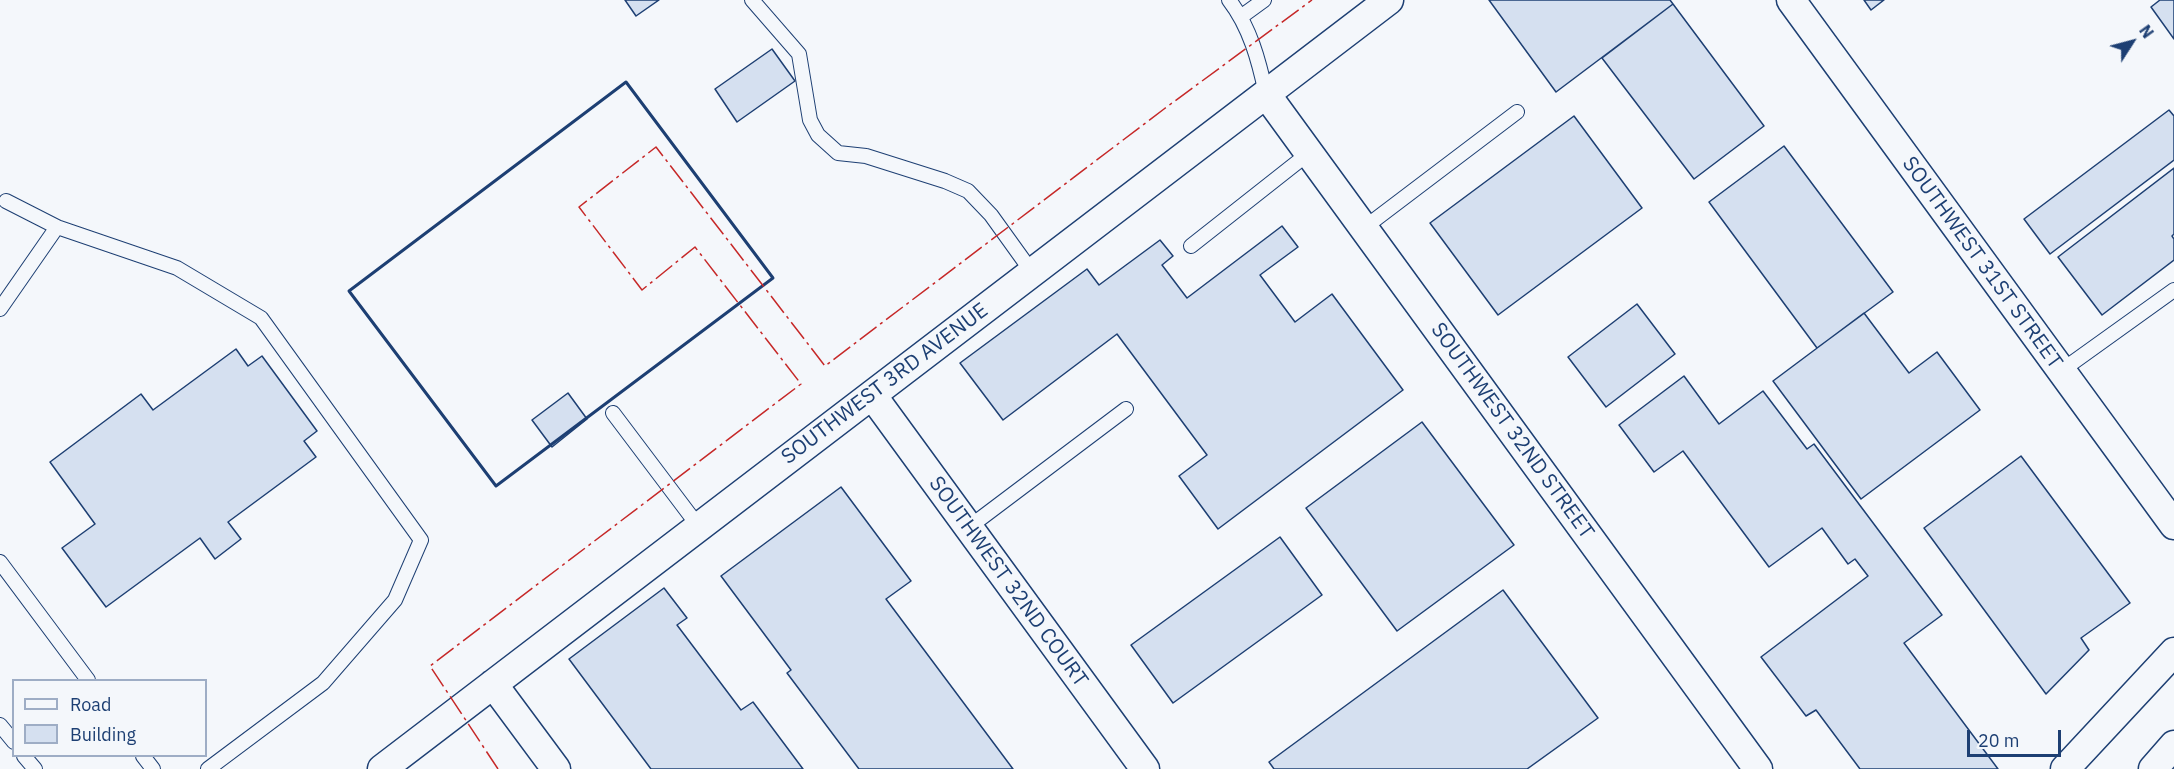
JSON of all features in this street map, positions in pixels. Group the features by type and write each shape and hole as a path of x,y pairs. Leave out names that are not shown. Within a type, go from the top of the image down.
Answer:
{"street":[{"name":"SOUTHWEST 3RD AVENUE","path":"382,769 1389,0"},
{"name":"SOUTHWEST 31ST STREET","path":"1791,0 2174,525"},
{"name":"SOUTHWEST 32ND STREET","path":"1266,94 1758,769"},
{"name":"SOUTHWEST 32ND COURT","path":"872,394 1145,769"},
{"path":"2064,769 2174,652"},
{"path":"493,684 556,769"},
{"path":"2153,769 2174,746"}],"lane":[{"path":"752,0 799,54 810,120 818,135 838,153 866,156 968,191 991,215 1032,272"},
{"path":"1229,0 1242,16 1260,66 1266,94"},
{"path":"1242,16 1264,0"},
{"path":"1364,228 1517,112"},
{"path":"1191,246 1309,153"},
{"path":"2,198 57,228 177,268 261,318 421,540 395,600 323,683 208,769"},
{"path":"0,309 57,228"},
{"path":"2061,371 2174,290"},
{"path":"968,528 1126,409"},
{"path":"613,413 699,527"},
{"path":"0,561 87,679"},
{"path":"0,725 12,740"},
{"path":"25,757 35,769"},
{"path":"144,757 153,769"}],"building":[{"path":"625,0 659,0 636,16"},
{"path":"1489,0 1670,0 1673,4 1556,92"},
{"path":"1864,0 1884,0 1871,10"},
{"path":"2160,0 2174,0 2174,39 2151,7"},
{"path":"1673,4 1764,126 1694,179 1602,58"},
{"path":"772,49 795,81 737,122 715,89"},
{"path":"2169,110 2174,116 2174,160 2050,254 2024,219"},
{"path":"1574,116 1642,208 1498,315 1430,223"},
{"path":"1784,146 1893,292 1817,348 1709,202"},
{"path":"2174,168 2174,234 2172,236 2174,260 2102,315 2058,257"},
{"path":"1282,226 1298,247 1260,275 1295,322 1332,294 1403,390 1218,529 1179,476 1207,455 1117,334 1003,420 960,363 1087,269 1099,285 1160,240 1173,256 1162,265 1187,298"},
{"path":"1637,304 1675,354 1606,407 1568,357"},
{"path":"1864,313 1909,373 1937,352 1980,410 1861,499 1773,381"},
{"path":"236,349 248,366 262,356 317,431 304,441 316,457 228,522 241,539 215,559 200,538 106,607 62,548 95,524 50,462 141,394 153,410"},
{"path":"1684,376 1719,424 1763,391 1807,449 1814,444 1942,615 1904,643 1998,769 1860,769 1816,710 1806,716 1761,657 1868,576 1855,559 1848,564 1822,528 1769,567 1683,451 1654,472 1619,425"},
{"path":"568,393 587,419 552,447 532,420"},
{"path":"1422,422 1514,545 1397,631 1306,508"},
{"path":"2021,456 2130,603 2081,638 2089,650 2046,694 1924,528"},
{"path":"841,487 911,581 886,599 1013,769 859,769 787,673 791,670 721,576"},
{"path":"1280,537 1322,595 1173,703 1131,645"},
{"path":"664,588 687,618 677,625 741,710 753,702 803,769 651,769 569,659"},
{"path":"1503,590 1598,718 1527,769 1274,769 1269,762"}],"wall":[{"path":"626,82 773,278 496,486 349,291 626,82"}],"power":[{"path":"498,769 430,666 801,384 695,247 642,290 579,207 656,147 825,366 1312,0"}]}
